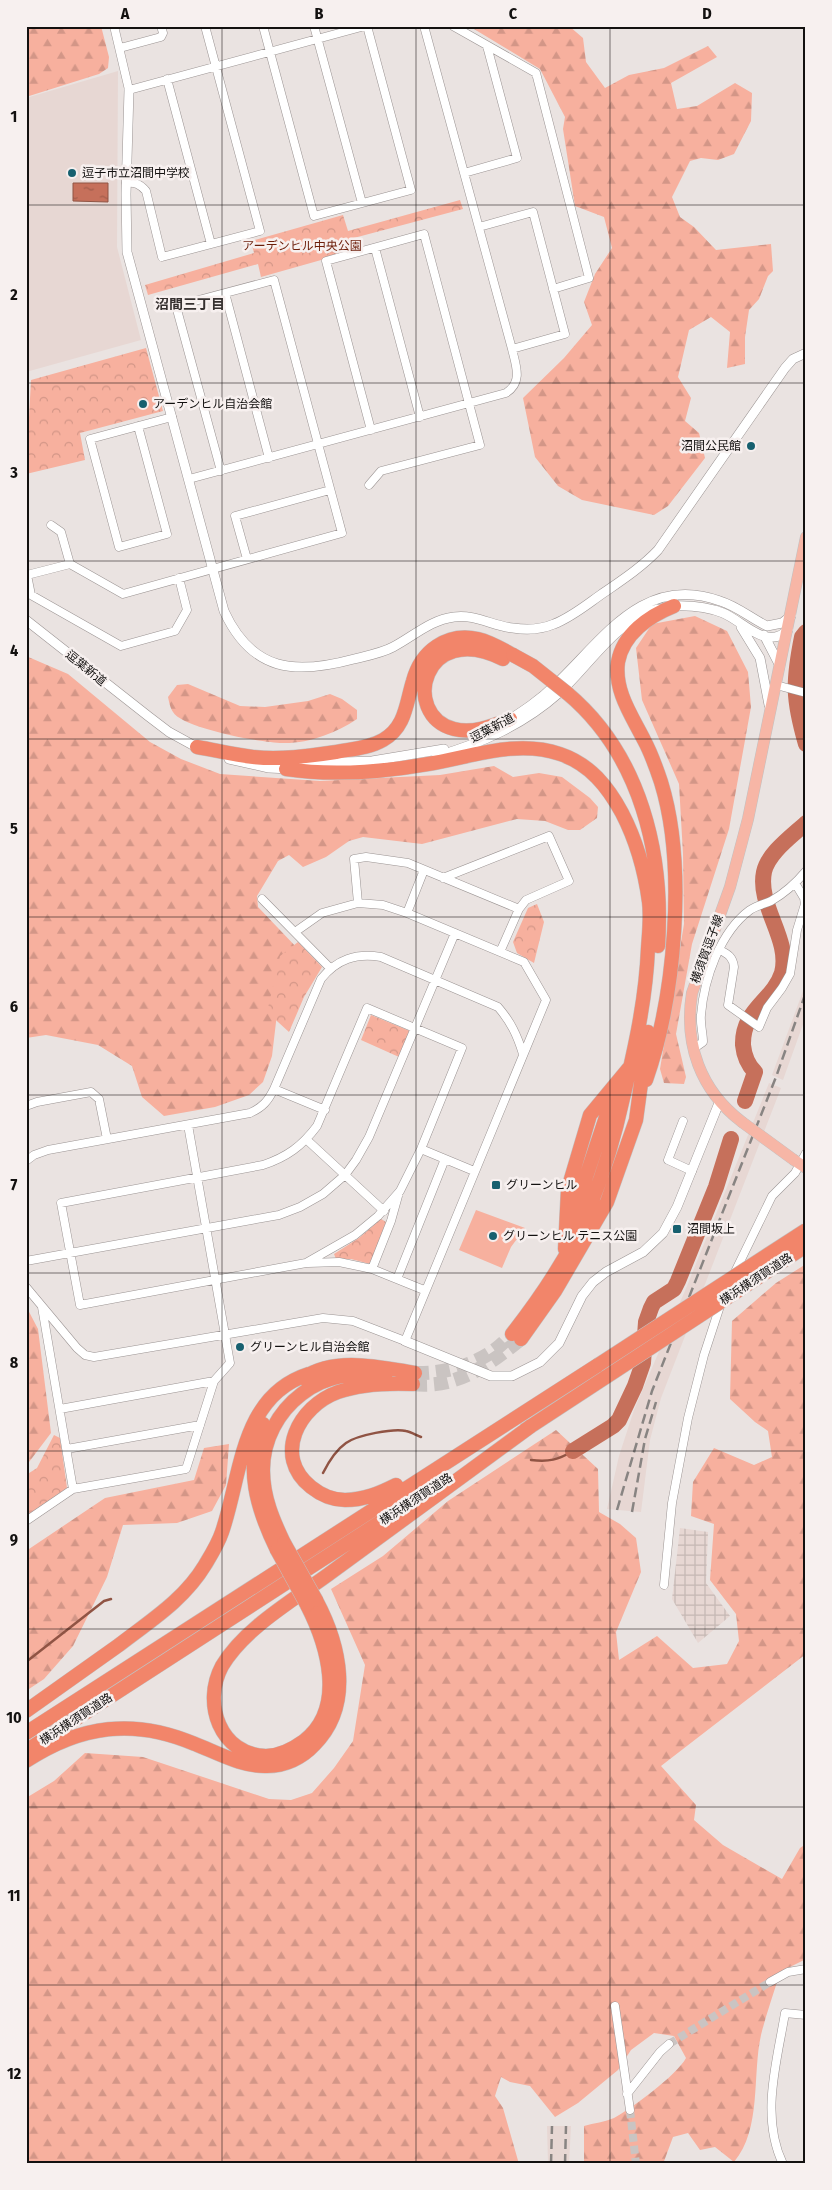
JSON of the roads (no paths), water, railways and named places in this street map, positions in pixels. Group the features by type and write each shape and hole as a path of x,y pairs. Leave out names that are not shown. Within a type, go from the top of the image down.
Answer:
{"highway":[{"path":"640,1098 655,1054 668,987 674,922 674,865 672,833 666,798 651,754 623,698 618,676 618,661 625,643 637,628 654,615 674,606"},
{"path":"197,747 252,757 275,758 323,754 369,746 382,740 396,729 404,716 417,668 425,655 433,648 452,639 476,638 492,644 510,658"},
{"path":"510,719 482,729 454,729 446,726 432,713 424,690 424,679 440,656 451,651 476,649 533,666 564,696 591,718 621,759 640,799 654,848 659,897 658,944 636,1120 607,1202 575,1238"},
{"path":"564,696 605,750 629,796 639,821 646,852 649,903 645,990 630,1071 616,1132 607,1161 590,1206 575,1238 516,1337 555,1291 570,1262 575,1238 609,1108 630,1071"},
{"path":"286,769 311,773 399,768 452,760 484,752 520,749 550,751 560,754 592,772 618,805 634,842 649,903"},
{"path":"575,1238 567,1212 568,1189 590,1115 606,1095 630,1071"},
{"name":"横浜横須賀道路","path":"26,1733 806,1230"},
{"name":"横浜横須賀道路","path":"26,1752 806,1246"},
{"path":"26,1711 158,1616 193,1583 210,1557 221,1534 246,1443 262,1407 286,1383 331,1367 353,1365 414,1378 396,1384 365,1386 337,1392 319,1402 306,1413 297,1429 292,1447 295,1465 304,1481 317,1492 334,1499 356,1500 378,1494 408,1480 598,1364"},
{"path":"26,1762 59,1742 71,1738 101,1730 135,1728 170,1733 228,1758 257,1766 277,1766 298,1758 309,1750 328,1728 334,1713 340,1686 338,1658 334,1645 312,1602 281,1547 265,1524 255,1493 253,1474 255,1449 262,1425 273,1405 288,1389 309,1374"},
{"path":"281,1547 268,1505 263,1471 268,1436 280,1414 290,1402 302,1393 314,1385 330,1379 356,1375 381,1378 396,1384"},
{"path":"312,1602 329,1667 329,1691 322,1719 308,1738 288,1751 264,1756 246,1751 236,1746 216,1722 213,1703 214,1688 221,1669 239,1643 287,1604 531,1426"}],"main road":[{"path":"780,666 806,537"},
{"name":"横須賀逗子線","path":"780,666 781,687 771,712 736,864 692,993 689,1011 693,1049 704,1079 719,1103 800,1164"}],"street":[{"path":"114,26 129,90 126,183 127,252 221,598 232,629 261,657 279,665 299,669 315,668 393,647 436,622 454,617 472,617 512,628 531,629 553,625 572,615 645,564 658,550 785,368 793,359 806,353"},
{"path":"120,48 161,37 163,33 161,26"},
{"path":"126,183 135,182 146,191 162,258 260,232 205,26"},
{"path":"129,90 216,66 270,52 366,26 411,190 314,216 270,52 263,26"},
{"path":"314,26 362,203"},
{"path":"190,479 506,393 512,389 517,381 518,374 512,349 424,26"},
{"path":"453,26 536,73 590,278 553,289"},
{"path":"464,173 517,158 487,46"},
{"path":"168,79 211,244"},
{"path":"479,226 532,212 553,289 565,334 512,349"},
{"path":"369,485 381,470 480,445 424,234 326,261 371,430"},
{"path":"375,248 420,417"},
{"path":"179,578 187,610 175,632 121,646 31,594 27,575 70,564 123,594 179,578 214,568 342,533 274,280 176,306 220,471"},
{"path":"224,293 269,458"},
{"path":"138,426 167,534 119,547 90,439 172,416"},
{"path":"247,559 235,516 330,490"},
{"path":"51,525 61,532 70,564"},
{"name":"逗葉新道","path":"197,747 233,757 273,763 372,761 444,749 480,736 535,703 630,612 646,602 666,597 691,595 721,601 767,626 782,623 790,616"},
{"name":"逗葉新道","path":"26,620 169,732 197,747 232,760 269,768 286,769 400,764 433,758 483,741 520,722 538,710 558,693 614,636 635,618 650,611 674,606 710,609 725,614 766,638"},
{"path":"745,614 766,638 780,666"},
{"path":"739,623 751,640 760,658 771,712"},
{"path":"766,638 778,636 788,630"},
{"path":"781,687 805,692"},
{"path":"443,878 549,836 569,881 526,900 519,909 500,952"},
{"path":"358,903 354,859 366,857 408,863 519,909"},
{"path":"407,913 424,870"},
{"path":"693,1049 703,1042 702,1002 720,950 736,924 748,911 772,900 795,883 806,871"},
{"path":"720,950 729,954 734,967 728,1005 743,1018 759,1027 767,1008 790,974 797,930 805,904 804,898 795,883"},
{"path":"262,899 330,968"},
{"path":"295,932 322,913 358,903 382,905 407,913 524,962 546,1000 424,1290 405,1341"},
{"path":"26,1261 279,1215 300,1207 323,1194 345,1175 369,1136 455,933"},
{"path":"26,1161 34,1155 48,1150 188,1125 259,1109 267,1102 274,1089 320,979 340,961 353,956 381,957 498,1007 516,1031 522,1054"},
{"path":"372,1269 391,1221 400,1191 421,1149 462,1048 367,1008 317,1126 307,1140 294,1151 263,1165 61,1203 80,1306 306,1263 339,1262 372,1269 424,1290"},
{"path":"274,1089 325,1110"},
{"path":"26,1106 37,1102 91,1092 99,1099 107,1140"},
{"path":"26,1287 76,1348 85,1355 94,1358 308,1320 338,1318 370,1326 491,1376 512,1376 532,1367 547,1357 559,1342 582,1296 593,1282 606,1272 643,1252 663,1233 692,1171 719,1103"},
{"path":"683,1121 668,1160 692,1171"},
{"path":"26,1521 74,1489 186,1469 214,1381 230,1363 188,1125"},
{"path":"307,1140 384,1211"},
{"path":"421,1149 474,1172"},
{"path":"664,1585 672,1502 688,1418 716,1314 746,1246 772,1196 800,1164 806,1153"},
{"path":"397,1279 444,1159"},
{"path":"306,1263 355,1235 384,1211 400,1191"},
{"path":"42,1306 74,1489"},
{"path":"60,1409 214,1381"},
{"path":"67,1449 200,1425"},
{"path":"770,1982 788,1972 806,1969"},
{"path":"615,2006 630,2110"},
{"path":"783,2164 775,2144 770,2119 785,2013 806,2016"},
{"path":"627,2094 660,2052 669,2044"}],"water":[{"path":"73,183 108,183 108,202 73,201"}],"waterway":[{"path":"806,632 802,637 796,679 797,702 806,744"},
{"path":"745,1101 755,1072 748,1063 744,1052 744,1033 747,1022 778,983 784,960 782,948 765,897 763,885 764,872 766,865 775,852 806,823"},
{"path":"573,1451 613,1426 619,1420 635,1386 643,1363 646,1322 651,1308 654,1302 674,1289 678,1281 716,1187 731,1139"},
{"path":"323,1473 339,1449 358,1437 400,1430 408,1431 421,1437"},
{"path":"531,1460 553,1460 573,1451"},
{"path":"26,1662 104,1601 111,1599"}],"tunnel":[{"path":"413,1384 429,1385 458,1379 484,1366 521,1339"},
{"path":"415,1373 439,1372 474,1362 495,1350 504,1342"},
{"path":"669,2044 770,1982"},
{"path":"630,2110 636,2164"}],"railway":[{"path":"617,1510 652,1391 776,1077 806,992"},
{"path":"632,1512 645,1439 656,1402"},
{"path":"551,2164 552,2126"},
{"path":"565,2164 566,2126"}],"place":[{"name":"逗子市立沼間中学校","path":"72,173"},
{"name":"アーデンヒル自治会館","path":"143,404"},
{"name":"沼間公民館","path":"751,446"},
{"name":"グリーンヒル","path":"496,1185"},
{"name":"沼間坂上","path":"677,1229"},
{"name":"グリーンヒル テニス公園","path":"493,1236"},
{"name":"グリーンヒル自治会館","path":"240,1347"}],"district":[{"name":"沼間三丁目","path":"190,304"}],"park label":[{"name":"アーデンヒル中央公園","path":"302,246"}]}
